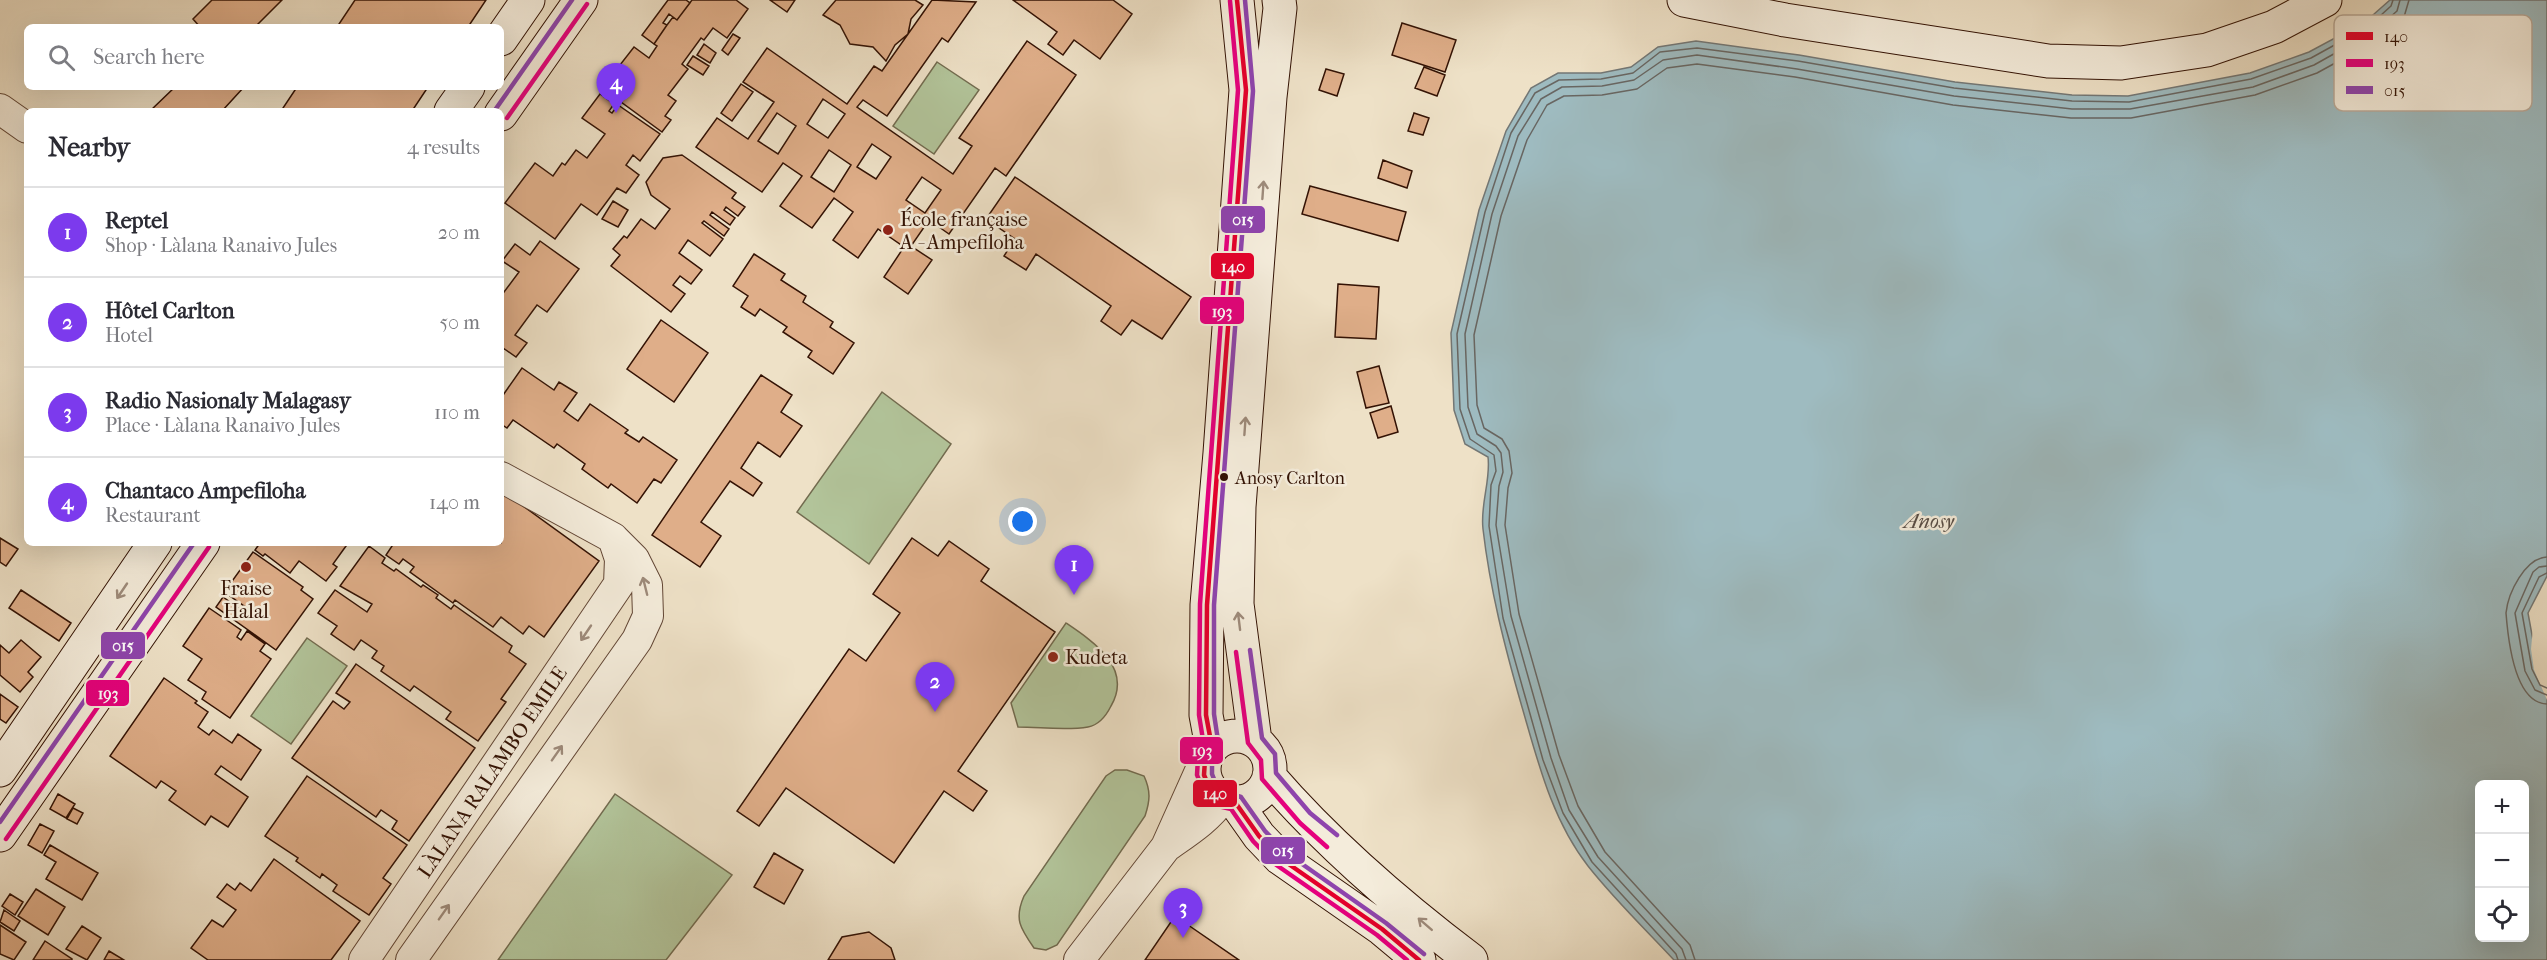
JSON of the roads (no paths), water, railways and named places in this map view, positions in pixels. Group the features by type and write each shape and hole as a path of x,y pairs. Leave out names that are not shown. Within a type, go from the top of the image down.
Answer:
{"main road":[{"path":"504,35 528,0"},
{"path":"504,110 581,0"},
{"path":"1237,0 1246,90 1207,606 1208,754 1204,775 1210,789 1229,800 1280,858 1382,929 1419,960"},
{"path":"1684,0 1785,20 2048,61 2121,63 2207,50 2274,27 2325,0"},
{"path":"1255,741 1237,604 1239,507 1270,97 1282,3"},
{"path":"453,108 466,90"},
{"path":"0,770 153,546"},
{"path":"0,835 201,546"},
{"path":"1208,754 1221,739 1245,736 1255,741 1268,757 1269,776 1257,795 1246,800 1229,800"},
{"path":"1269,776 1305,818 1438,935 1471,960"}],"street":[{"path":"0,109 24,126"},
{"path":"411,960 637,640 648,616 647,585 634,560 613,538 504,479"},
{"name":"LÀLANA RALAMBO EMILE","path":"364,960 619,584 620,559 613,538"},
{"path":"1078,960 1166,846 1208,754"},
{"path":"1166,846 1198,825 1229,800"}],"water":[{"name":"Anosy","path":"2390,0 2547,0 2547,576 2528,613 2538,668 2547,687 2547,960 1674,960 1588,866 1565,829 1548,790 1516,685 1499,619 1486,552 1482,520 1489,466 1488,457 1465,444 1454,410 1451,333 1479,210 1506,131 1531,88 1558,73 1601,73 1631,67 1658,47 1696,41 1799,55 1955,82 2072,95 2128,96 2250,73 2309,52 2334,39 2334,111 2532,111 2532,15 2373,15"}],"place":[{"name":"Chantaco Ampefiloha","path":"616,113"},
{"name":"École française A - Ampefiloha","path":"888,230"},
{"name":"Anosy Carlton","path":"1224,477"},
{"name":"Fraise Halal","path":"246,567"},
{"name":"Reptel","path":"1074,595"},
{"name":"Kudeta","path":"1053,657"},
{"name":"Hôtel Carlton","path":"935,712"},
{"name":"Radio Nasionaly Malagasy","path":"1183,938"}]}
